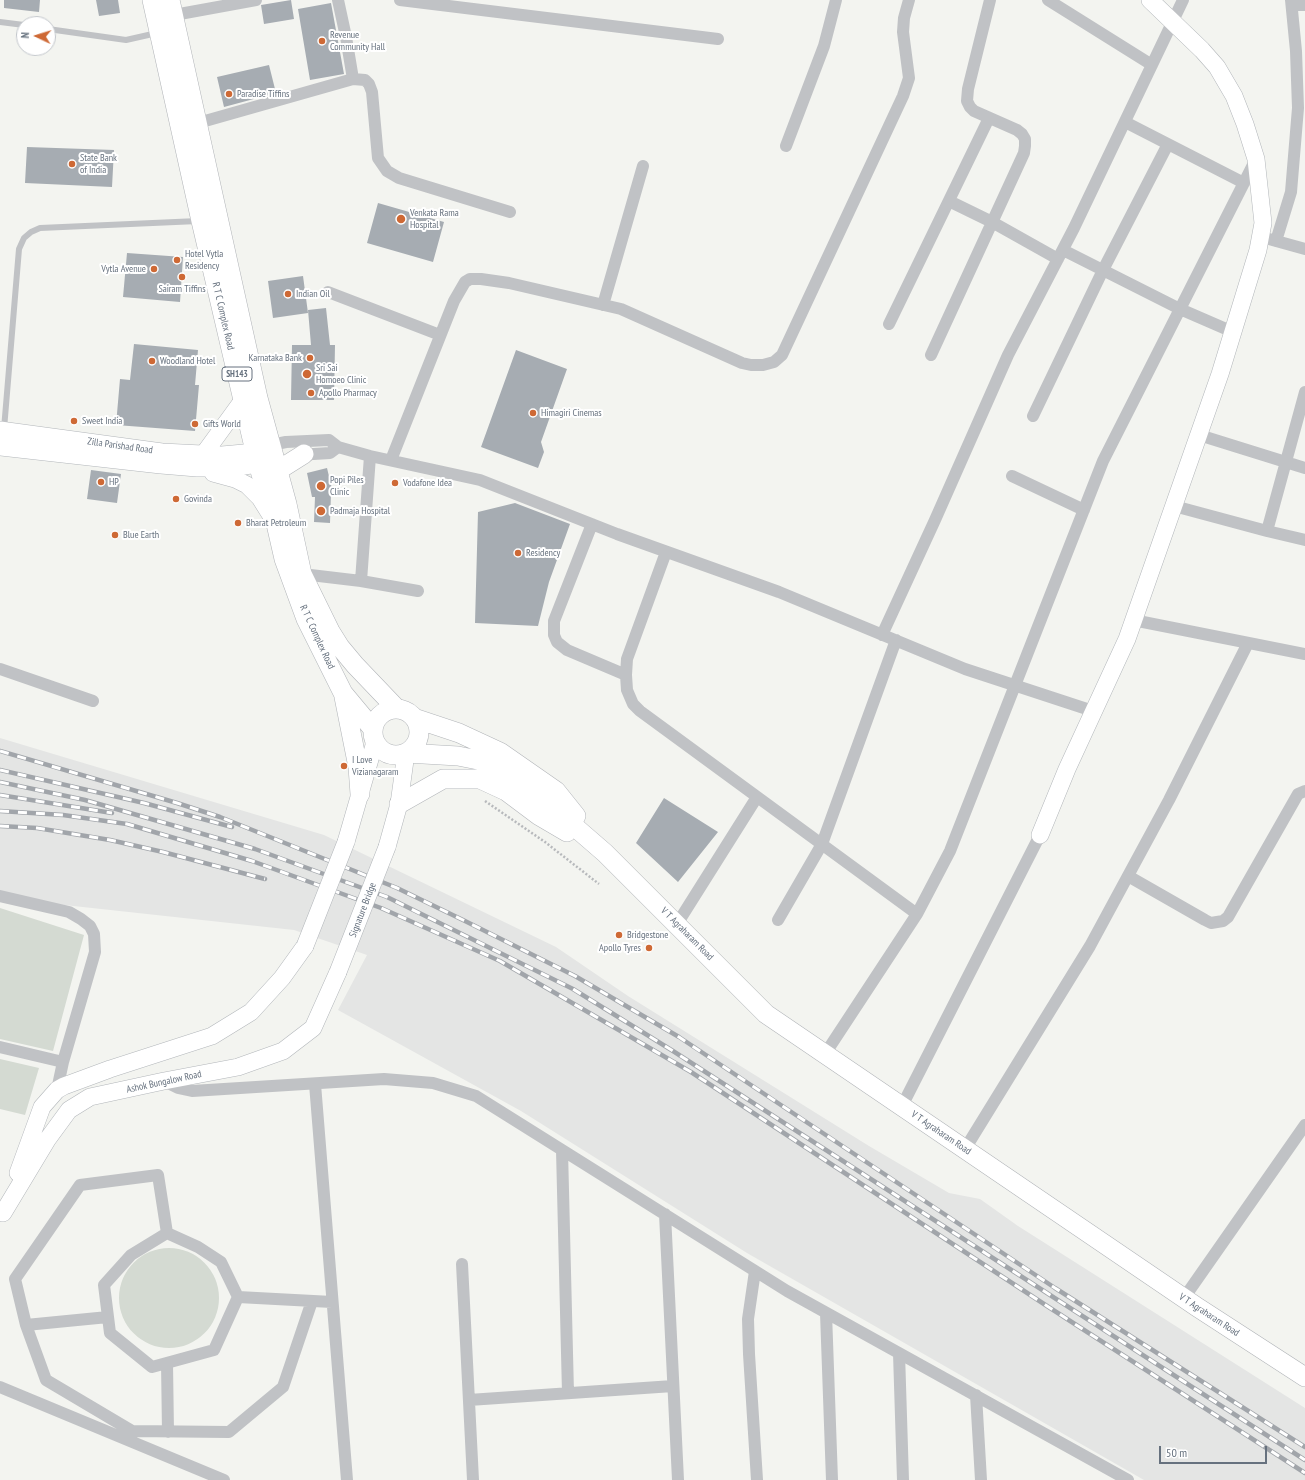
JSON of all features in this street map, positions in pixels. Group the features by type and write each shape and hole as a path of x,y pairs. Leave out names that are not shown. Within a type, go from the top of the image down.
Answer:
{"main road":[{"name":"R T C Complex Road","path":"152,0 168,34 198,123 258,398 263,457 284,560 306,619 343,693 374,735"},
{"name":"R T C Complex Road","path":"172,7 168,34 200,220 243,400 263,457"},
{"path":"263,457 304,454"},
{"name":"SH143","path":"263,457 286,504 302,574 330,631 340,647 355,665 397,708 410,713 414,718"},
{"path":"343,693 358,767 360,794"},
{"path":"397,708 390,709 378,716 374,735 380,748 386,753 458,756 483,761 523,782 605,853"},
{"path":"400,754 414,746 418,739 418,725 414,718"},
{"path":"414,718 459,733 500,752 556,791 605,853"},
{"path":"399,804 443,779 480,780 506,791 538,815 605,853"},
{"name":"V T Agraharam Road","path":"605,853 766,1014 1184,1298 1304,1373"}],"street":[{"path":"172,7 256,0"},
{"path":"338,0 346,37 352,79"},
{"path":"400,0 718,38"},
{"path":"786,146 824,46 836,0"},
{"path":"391,460 440,335 460,289 464,282 470,279 509,283 622,309 751,365 763,365 774,362 782,355 904,96 909,78 903,32 904,18 909,0"},
{"path":"931,355 1024,153 1025,140 1022,134 1017,130 974,111 967,101 968,89 990,0"},
{"path":"1048,0 1152,65"},
{"path":"1150,0 1202,50 1217,67 1234,96 1256,159 1263,223 1268,239"},
{"path":"882,635 1008,355 1061,254 1183,0"},
{"path":"902,1106 1040,835 1067,769 1127,639 1220,374 1258,250 1268,239 1292,192 1298,108 1296,51 1292,3 1305,6"},
{"path":"198,123 360,78 369,84 372,92 378,158 381,165 387,171 399,178 510,212"},
{"path":"889,324 989,118"},
{"path":"1125,122 1244,183"},
{"path":"1033,416 1103,270 1168,144"},
{"path":"825,1054 916,914 950,851 1103,461 1256,159"},
{"path":"603,305 644,166"},
{"path":"949,201 1061,254 1103,270 1180,309 1233,332"},
{"path":"1268,239 1305,249"},
{"path":"328,292 440,335"},
{"path":"1267,531 1305,392"},
{"path":"200,461 243,400"},
{"path":"1199,435 1305,468"},
{"name":"Zilla Parishad Road","path":"2,439 200,461"},
{"path":"200,461 230,468 263,457 286,442 330,440 338,447 370,456 480,480 666,552 779,592 966,669 1093,711"},
{"path":"304,454 330,453 338,447"},
{"path":"361,581 370,456"},
{"path":"200,461 247,485 260,498 276,524"},
{"path":"1012,476 1084,510"},
{"path":"1174,506 1305,540"},
{"path":"592,524 554,621 554,635 557,642 567,650 626,675"},
{"path":"666,552 627,659 626,675 629,698 640,711 916,914"},
{"path":"302,574 361,581 418,591"},
{"path":"1133,620 1305,654"},
{"path":"778,920 822,844 896,640"},
{"path":"965,1150 1090,946 1169,800 1248,643"},
{"path":"0,669 93,700"},
{"name":"Ashok Bungalow Road","path":"2,1218 42,1107 58,1090 64,1086 110,1069 212,1036 251,1012 282,978 305,946 346,842 360,794 374,735"},
{"name":"Signature Bridge","path":"338,972 387,847 399,804 400,754"},
{"path":"1128,876 1204,920 1212,923 1223,921 1228,917 1298,794 1305,791"},
{"path":"677,924 758,797"},
{"path":"0,896 69,912 90,926 94,934 95,952 63,1062 58,1090"},
{"name":"Ashok Bungalow Road","path":"2,1218 47,1140 70,1110 90,1097 238,1067 283,1051 313,1028 338,972"},
{"path":"0,1047 63,1062"},
{"path":"164,1081 178,1088 192,1091 384,1079 433,1083 476,1096 787,1291 1128,1480"},
{"path":"315,1084 347,1480"},
{"path":"1184,1298 1305,1125"},
{"path":"562,1150 568,1393"},
{"path":"167,1233 158,1175 80,1185 15,1279 26,1325 46,1380 132,1431 229,1432 283,1387 312,1301"},
{"path":"665,1214 678,1480"},
{"path":"167,1233 198,1247 221,1262 238,1297"},
{"path":"167,1233 130,1255 104,1285 110,1333 152,1367 214,1350 238,1297"},
{"path":"462,1264 473,1480"},
{"path":"755,1271 748,1319 757,1480"},
{"path":"238,1297 332,1302"},
{"path":"826,1313 832,1480"},
{"path":"26,1325 108,1317"},
{"path":"899,1353 903,1480"},
{"path":"167,1363 168,1432"},
{"path":"468,1400 673,1386"},
{"path":"0,1387 224,1480"},
{"path":"976,1395 981,1480"}],"lane":[{"path":"0,22 16,24"},
{"path":"56,30 126,40 168,34"},
{"path":"2,439 19,249 24,238 31,232 40,228 200,220"}],"path":[{"path":"484,800 545,842 600,884"}],"shaded area":[{"path":"0,738 324,835 556,947 628,996 869,1146 949,1193 980,1199 1018,1226 1305,1408 1305,1480 1144,1480 747,1253 521,1111 338,1010 367,955 294,930 0,898"},
{"path":"0,908 84,935 53,1051 0,1039"},
{"path":"0,1059 39,1068 25,1115 0,1109"},
{"path":"169,1248 188,1252 204,1263 215,1279 219,1298 215,1317 204,1333 188,1344 169,1348 150,1344 134,1333 123,1317 119,1298 123,1279 134,1263 150,1252"}],"building":[{"path":"4,0 40,0 39,12 4,8"},
{"path":"96,0 118,0 120,13 99,16"},
{"path":"291,0 294,19 264,24 261,5"},
{"name":"Revenue Community Hall","path":"331,3 344,74 310,80 298,9"},
{"path":"269,65 276,93 224,107 217,77"},
{"path":"27,147 114,150 112,187 25,183"},
{"path":"378,203 444,222 433,262 367,243"},
{"name":"Vytla Avenue","path":"127,253 183,257 180,302 123,297"},
{"path":"303,276 308,313 273,318 268,281"},
{"path":"326,308 330,345 335,345 334,400 291,400 292,345 311,345 308,310"},
{"path":"134,344 198,350 195,385 199,385 195,431 116,425 120,379 130,380"},
{"path":"516,350 567,369 541,442 544,452 538,468 481,447"},
{"path":"327,468 333,493 331,493 330,523 314,522 315,497 312,497 307,473"},
{"path":"91,470 121,474 117,503 87,499"},
{"name":"Residency","path":"515,503 570,524 549,582 538,626 475,623 478,512"},
{"path":"664,798 718,832 678,882 636,843"}],"railway":[{"path":"0,751 220,817 397,888 575,976 679,1037 1055,1288 1305,1447"},
{"path":"0,770 144,803 232,827"},
{"path":"0,782 85,800 255,849 387,897 573,989 673,1051 1305,1460"},
{"path":"0,795 112,813"},
{"path":"0,811 63,815 127,824 252,861 381,908 500,961 691,1072 1047,1306 1305,1473"},
{"path":"0,826 37,828 110,840 163,852 265,879"}],"place":[{"name":"Revenue Community Hall","path":"322,41"},
{"name":"Paradise Tiffins","path":"229,94"},
{"name":"State Bank of India","path":"72,164"},
{"name":"Venkata Rama Hospital","path":"401,219"},
{"name":"Hotel Vytla Residency","path":"177,260"},
{"name":"Vytla Avenue","path":"154,269"},
{"name":"Sairam Tiffins","path":"182,277"},
{"name":"Indian Oil","path":"288,294"},
{"name":"Karnataka Bank","path":"310,358"},
{"name":"Woodland Hotel","path":"152,361"},
{"name":"Sri Sai Homoeo Clinic","path":"307,374"},
{"name":"Apollo Pharmacy","path":"311,393"},
{"name":"Himagiri Cinemas","path":"533,413"},
{"name":"Sweet India","path":"74,421"},
{"name":"Gifts World","path":"195,424"},
{"name":"HP","path":"101,482"},
{"name":"Vodafone Idea","path":"395,483"},
{"name":"Popi Piles Clinic","path":"321,486"},
{"name":"Govinda","path":"176,499"},
{"name":"Padmaja Hospital","path":"321,511"},
{"name":"Bharat Petroleum","path":"238,523"},
{"name":"Blue Earth","path":"115,535"},
{"name":"Residency","path":"518,553"},
{"name":"I Love Vizianagaram","path":"344,766"},
{"name":"Bridgestone","path":"619,935"},
{"name":"Apollo Tyres","path":"649,948"}]}
